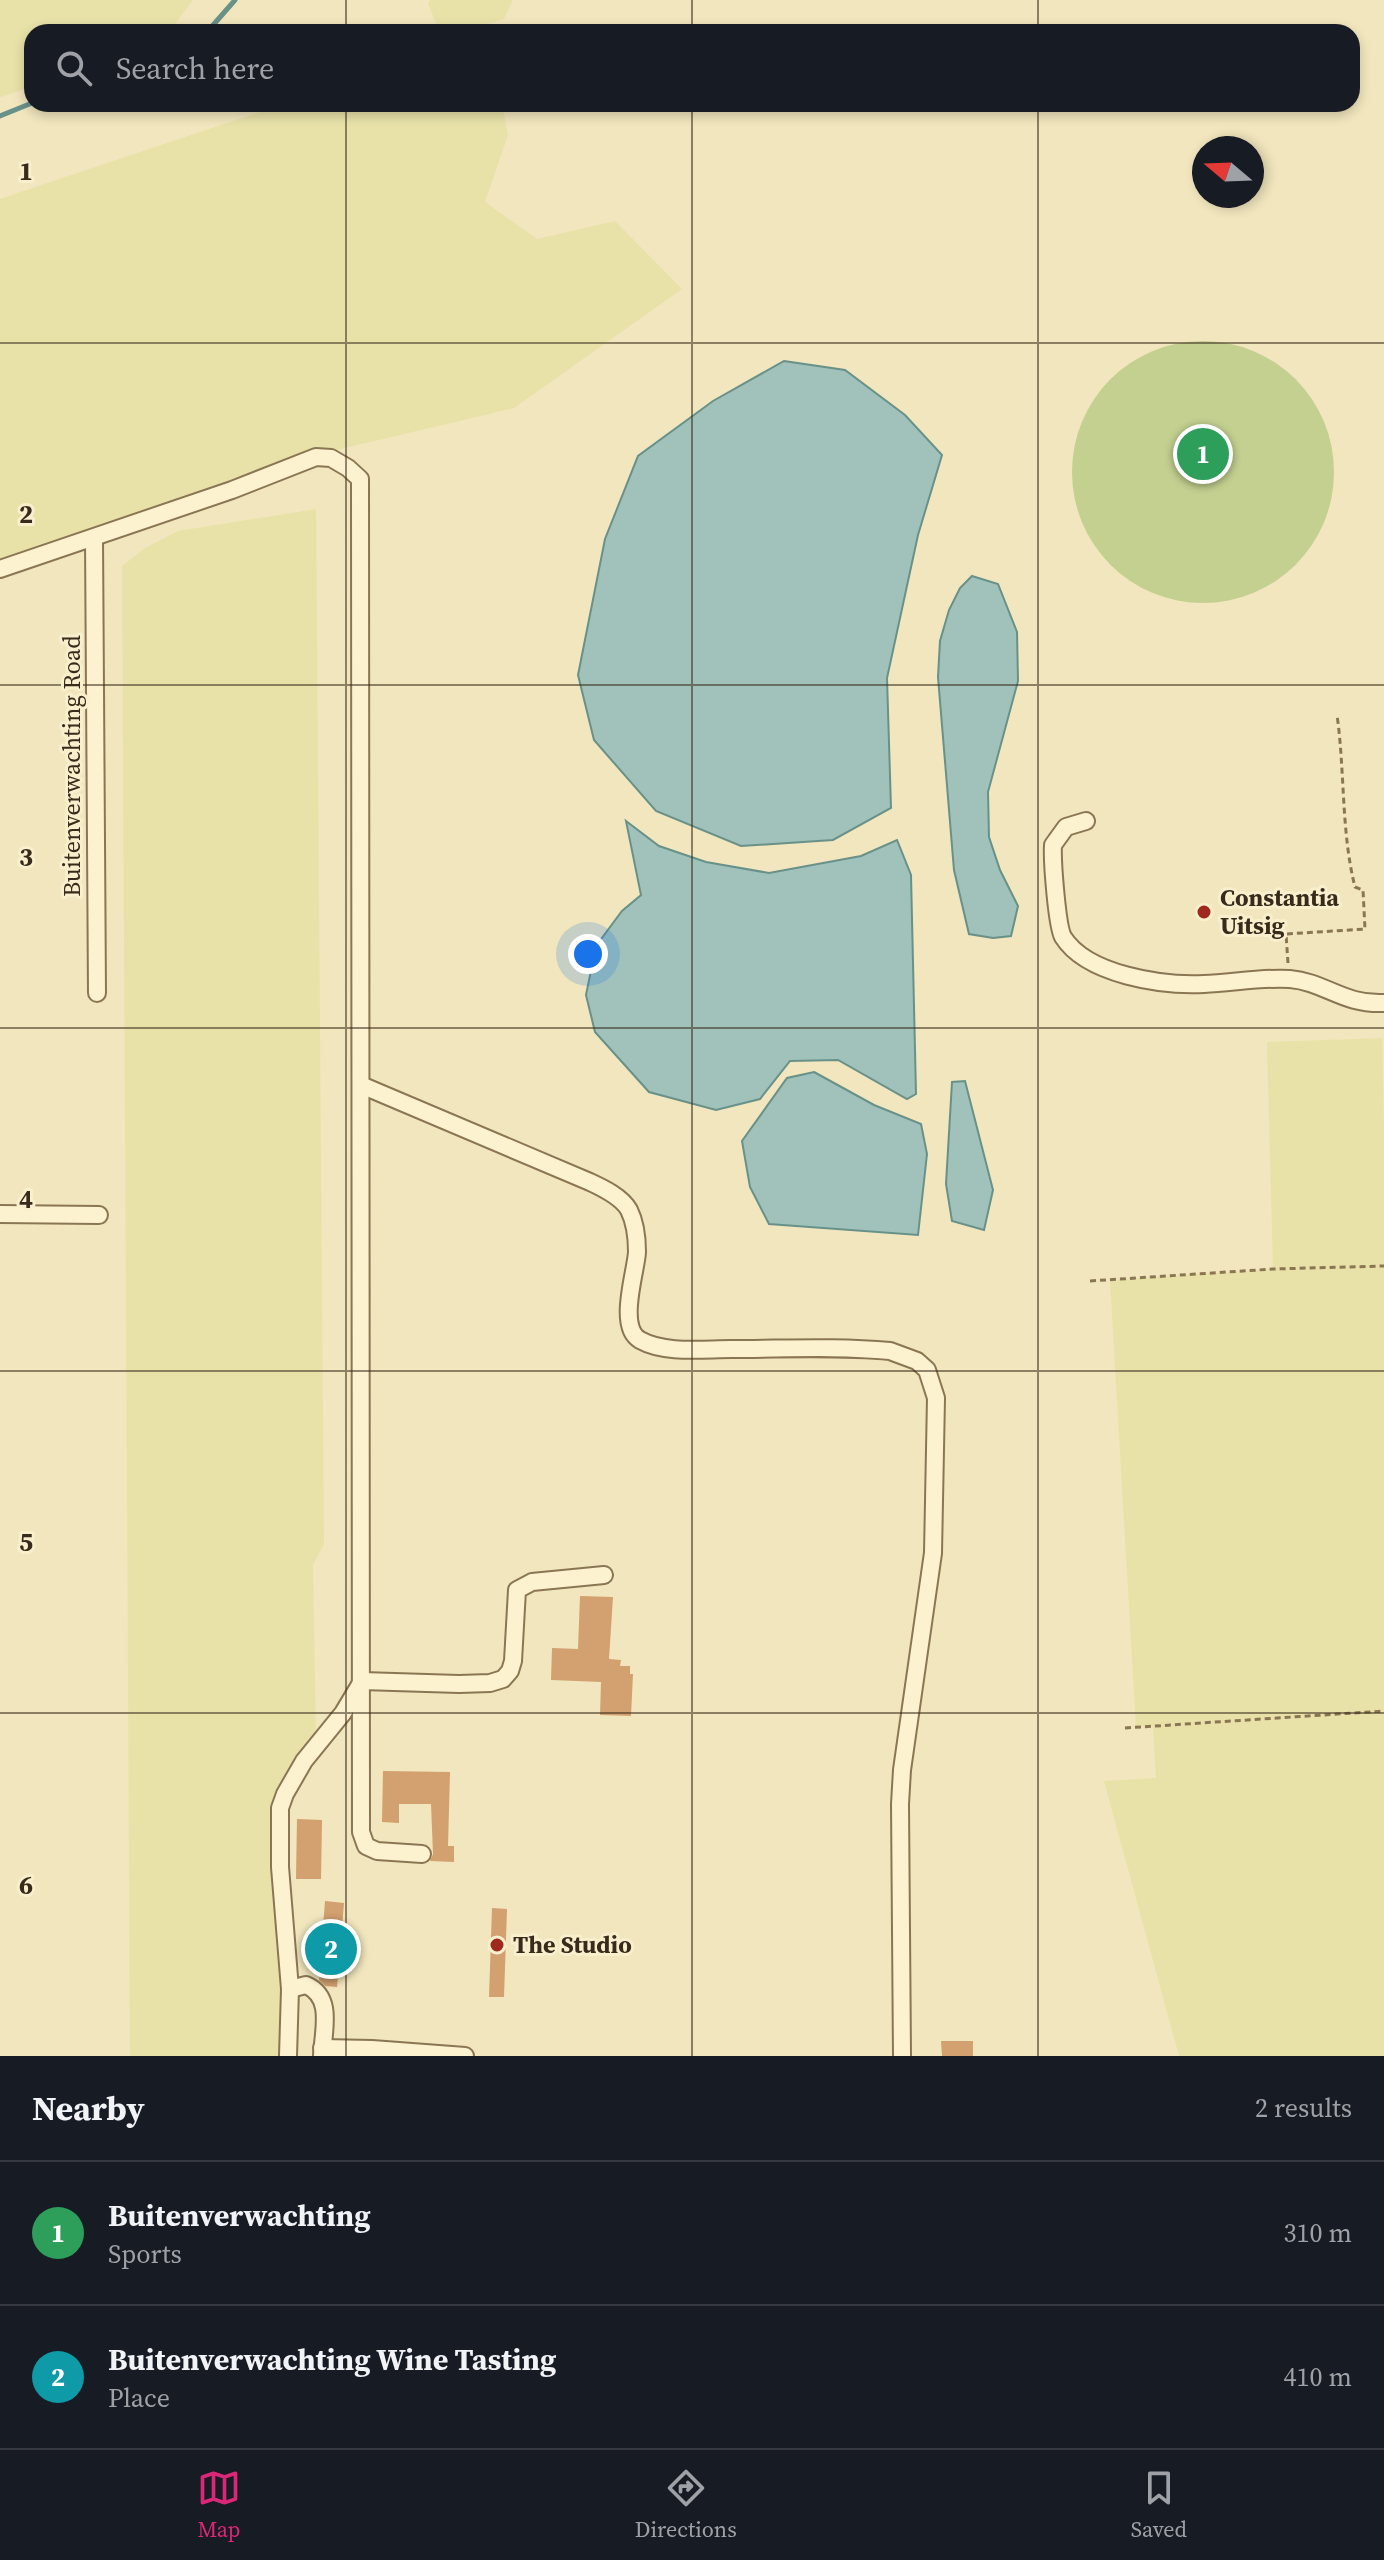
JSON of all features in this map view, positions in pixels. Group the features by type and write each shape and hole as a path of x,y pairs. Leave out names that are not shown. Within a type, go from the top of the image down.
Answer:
{"street":[{"path":"0,569 232,490 306,460 324,457 341,463 360,479 361,1832 366,1846 377,1851 422,1854"},
{"name":"Buitenverwachting Road","path":"94,538 97,993"},
{"path":"1086,821 1066,827 1056,838 1053,852 1061,932 1079,955 1103,967 1142,979 1173,984 1289,979 1320,987 1350,1001 1384,1003"},
{"path":"361,1085 590,1182 628,1208 635,1229 637,1251 629,1321 633,1334 641,1340 685,1349 890,1351 917,1361 927,1370 936,1398 936,1500 927,1608 902,1770 902,2056"},
{"path":"0,1214 99,1215"},
{"path":"362,1681 459,1684 499,1681 507,1676 513,1661 517,1590 532,1582 604,1575"},
{"path":"288,2056 290,1989 280,1867 280,1808 304,1761 343,1713 362,1681"},
{"path":"290,1989 306,1985 322,1995 325,2006 322,2052 465,2056"}],"path":[{"path":"1289,979 1286,934 1365,929 1363,890 1355,887 1349,865 1343,758 1337,715"},
{"path":"1090,1281 1273,1269 1384,1266"},
{"path":"1125,1728 1384,1711"}],"shaded area":[{"path":"0,0 193,0 175,24 24,24 24,90 0,97"},
{"path":"430,0 513,0 504,19 487,24 436,24 428,3"},
{"path":"260,112 504,112 508,135 485,202 537,239 615,221 682,289 514,408 311,456 0,559 0,199"},
{"path":"316,509 324,1544 313,1565 316,1737 277,1796 286,2056 130,2056 122,566 145,548 178,531"},
{"path":"1382,1038 1384,2056 1179,2056 1104,1781 1156,1778 1153,1726 1136,1727 1110,1280 1273,1269 1267,1042"}],"green space":[{"path":"1203,341 1229,343 1253,351 1276,363 1296,379 1312,399 1324,422 1332,446 1332,498 1324,522 1312,545 1296,565 1276,581 1253,593 1229,601 1203,603 1177,601 1153,593 1130,581 1110,565 1094,545 1082,522 1074,498 1072,472 1074,446 1082,422 1094,399 1110,379 1130,363 1153,351 1177,343"}],"water":[{"path":"784,361 845,370 905,415 942,455 918,535 887,678 891,808 833,840 741,846 656,811 594,740 578,675 605,539 638,456 713,401"},
{"path":"972,576 998,584 1017,632 1018,681 988,792 989,837 1000,870 1018,906 1011,936 993,938 969,934 954,870 938,677 940,641 949,610 960,588"},
{"path":"626,821 659,846 706,862 769,873 861,856 897,840 911,875 916,1094 907,1099 838,1060 790,1061 760,1099 716,1110 649,1092 595,1032 586,995 596,946 622,911 641,895"},
{"path":"814,1072 874,1105 921,1124 927,1154 918,1235 769,1224 750,1187 742,1141 787,1078"},
{"path":"965,1081 993,1190 984,1230 952,1221 946,1184 952,1082"}],"building":[{"path":"580,1596 613,1597 609,1659 621,1660 620,1666 630,1666 630,1674 633,1674 631,1716 600,1715 601,1682 551,1680 552,1648 578,1649"},
{"path":"383,1771 450,1772 448,1846 454,1846 454,1862 430,1861 433,1854 431,1804 399,1804 399,1823 382,1822"},
{"path":"297,1819 322,1820 321,1879 296,1879"},
{"path":"325,1901 344,1903 337,1987 325,1986 319,1980"},
{"path":"492,1908 507,1909 504,1997 489,1997"},
{"path":"941,2041 973,2041 973,2056 942,2056"}],"waterway":[{"path":"214,24 235,0"},
{"path":"0,116 24,106"}],"place":[{"name":"Buitenverwachting","path":"1203,454"},
{"name":"Constantia Uitsig","path":"1204,912"},
{"name":"The Studio","path":"497,1945"},
{"name":"Buitenverwachting Wine Tasting","path":"331,1949"}]}
